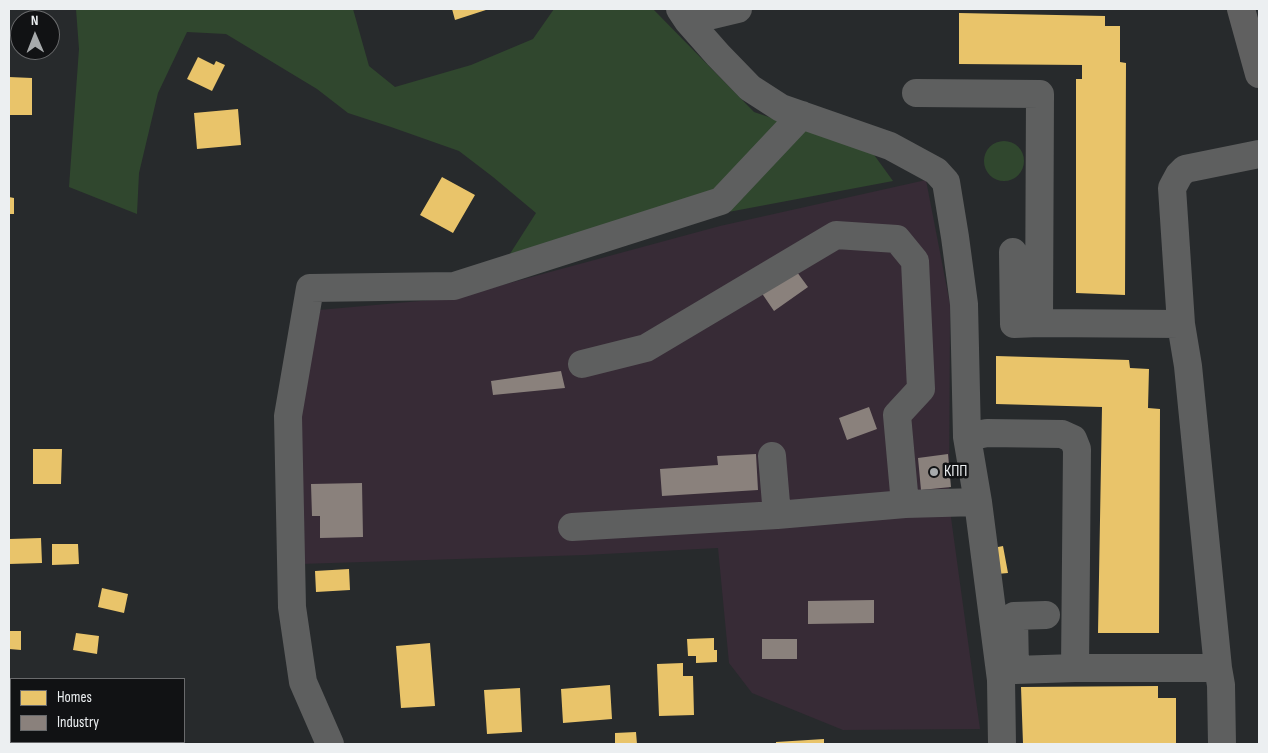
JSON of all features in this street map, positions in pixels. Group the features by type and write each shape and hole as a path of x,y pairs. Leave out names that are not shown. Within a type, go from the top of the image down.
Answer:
{"main road":[{"path":"1241,9 1259,74"}],"street":[{"path":"684,15 738,9"},
{"path":"684,15 718,55 750,88 781,108 890,146 936,171 946,182 964,304 967,437 978,502 1001,680 1002,744"},
{"path":"916,93 1040,94 1038,323"},
{"path":"330,744 303,682 292,607 288,416 310,288 454,286 721,201 802,115"},
{"path":"1222,744 1221,686 1188,366 1181,324 1172,188 1184,169 1259,154"},
{"path":"582,364 646,348 836,235 897,239 915,261 922,390 897,415 905,504"},
{"path":"1013,252 1014,324 1181,324"},
{"path":"967,437 987,433 1062,434 1073,439 1077,449 1075,668"},
{"path":"772,456 777,515"},
{"path":"572,527 777,515 905,504 978,502"},
{"path":"1046,615 1014,616 1015,670 1218,668"}],"shaded area":[{"path":"926,180 950,304 949,503 980,729 843,730 752,693 729,663 718,548 585,555 300,564 300,406 319,310 454,298 720,226"}],"green space":[{"path":"76,9 353,9 369,66 395,87 471,65 533,39 554,9 653,9 754,112 872,152 893,181 723,213 492,282 536,213 493,177 459,151 348,113 317,89 226,34 187,32 158,93 139,173 137,214 69,187 79,49"},
{"path":"1004,141 1018,147 1024,161 1018,175 1004,181 990,175 984,161 990,147"}],"building: Homes":[{"path":"452,9 489,9 455,20"},
{"path":"959,13 1105,16 1105,26 1120,26 1120,62 1126,63 1125,295 1076,293 1076,79 1082,79 1082,65 959,64"},
{"path":"198,57 214,65 216,61 225,65 212,91 187,79"},
{"path":"9,77 32,78 32,115 9,115"},
{"path":"238,109 241,145 197,149 194,113"},
{"path":"442,177 475,195 453,233 420,215"},
{"path":"9,197 14,198 14,214 9,214"},
{"path":"996,356 1129,360 1130,368 1149,369 1148,408 1160,409 1159,633 1098,633 1102,407 996,404"},
{"path":"33,449 62,449 61,484 33,484"},
{"path":"41,538 42,563 9,564 9,539"},
{"path":"52,544 78,544 79,564 52,565"},
{"path":"1003,546 1008,573 997,574 993,548"},
{"path":"349,569 350,590 316,592 315,571"},
{"path":"102,588 128,594 124,613 98,607"},
{"path":"9,631 21,631 21,650 9,649"},
{"path":"76,633 99,636 97,654 73,650"},
{"path":"714,638 717,662 696,663 696,656 688,656 687,639"},
{"path":"430,643 435,706 401,708 396,646"},
{"path":"683,663 683,676 693,676 694,715 659,716 657,664"},
{"path":"610,685 612,719 563,723 561,689"},
{"path":"1158,686 1158,698 1176,698 1176,744 1023,744 1021,687"},
{"path":"520,688 522,732 487,734 484,690"},
{"path":"636,732 637,744 615,744 615,733"},
{"path":"824,739 824,744 776,744 776,742"},
{"path":"36,743 64,743 64,744"}],"building: Industry":[{"path":"794,268 808,287 774,311 761,292"},
{"path":"561,371 565,388 493,395 491,381"},
{"path":"869,407 877,429 847,440 839,418"},
{"path":"756,454 758,490 662,496 660,469 718,465 717,456"},
{"name":"КПП","path":"948,454 951,487 921,490 918,458"},
{"path":"362,483 363,537 320,538 320,516 312,516 311,484"},
{"path":"874,600 874,623 808,624 808,601"},
{"path":"762,639 797,639 797,659 762,659"}],"place":[{"name":"КПП","path":"934,472"}]}
